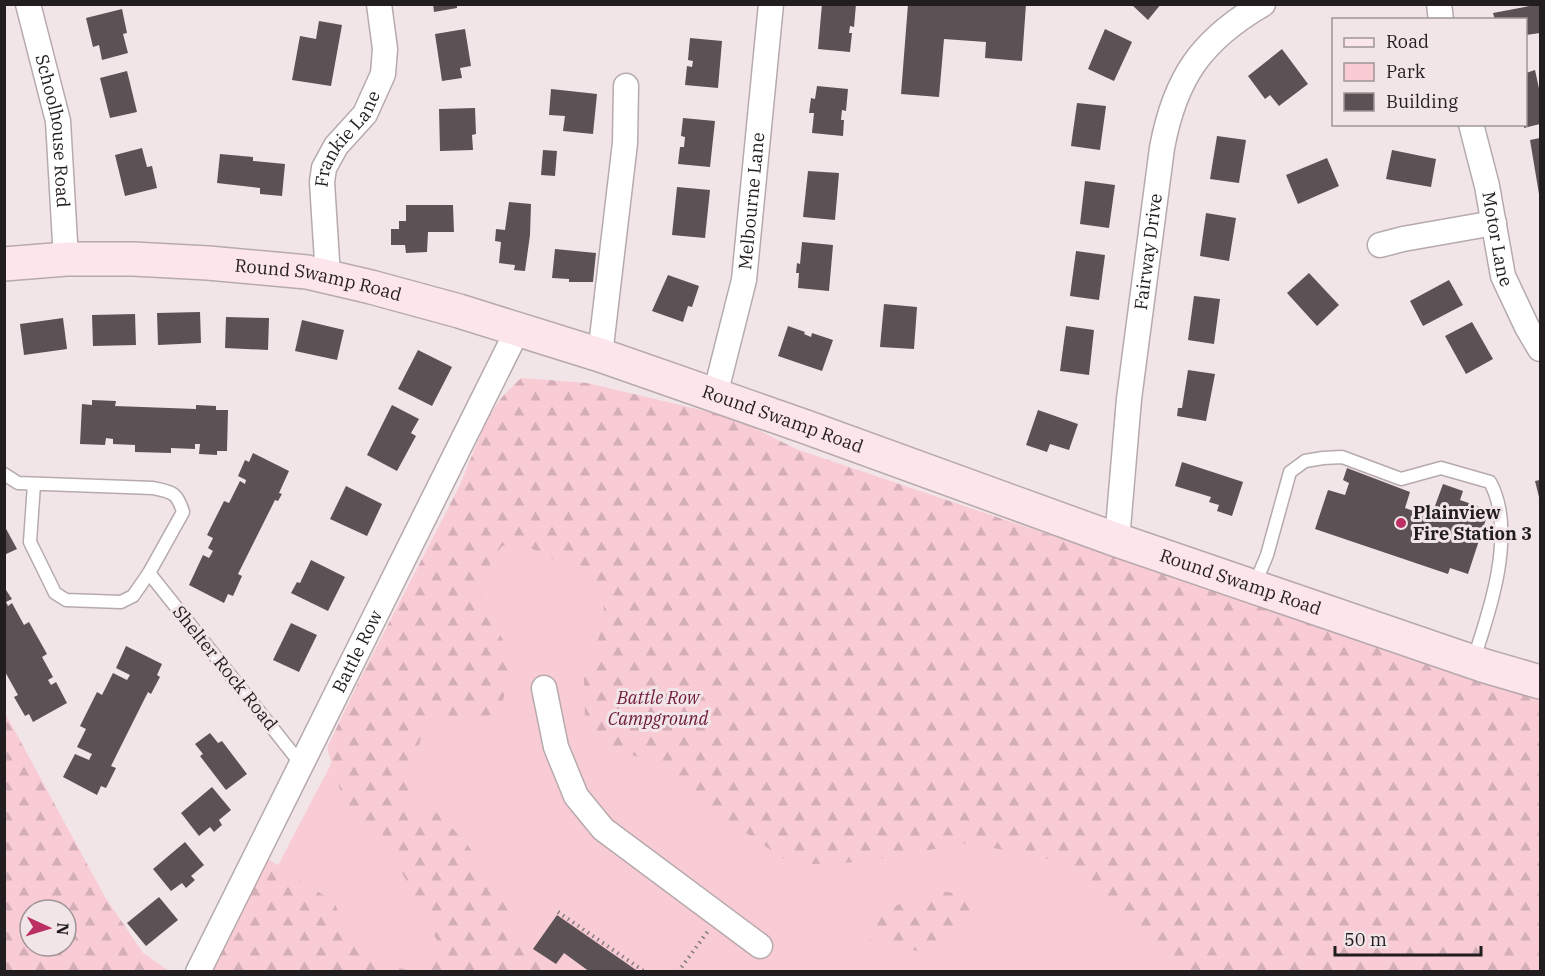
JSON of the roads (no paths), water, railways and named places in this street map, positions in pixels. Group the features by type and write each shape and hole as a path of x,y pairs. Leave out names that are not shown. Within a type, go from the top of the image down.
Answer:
{"main road":[{"name":"Round Swamp Road","path":"4,264 133,259 307,272 448,308 715,395 1117,540 1473,662 1540,682"}],"street":[{"name":"Schoolhouse Road","path":"28,4 58,121 66,260"},
{"name":"Frankie Lane","path":"328,277 322,182 324,168 336,146 366,114 383,74 385,49 379,4"},
{"name":"Melbourne Lane","path":"715,395 744,280 771,4"},
{"name":"Fairway Drive","path":"1117,540 1129,399 1168,116 1182,81 1195,61 1218,36 1244,15 1263,4"},
{"path":"600,356 625,143 626,86"},
{"name":"Motor Lane","path":"1472,126 1487,186 1503,276 1534,324 1540,349"},
{"path":"1380,245 1494,224"},
{"name":"Battle Row","path":"198,972 517,331"},
{"path":"544,688 556,747 576,796 603,829 760,946"}],"lane":[{"path":"1254,587 1267,555 1290,472 1305,461 1342,457 1401,479 1441,468 1490,482 1495,492 1501,548 1497,578 1473,662"},
{"path":"4,474 18,483 153,488 173,492 183,512 133,596 122,602 66,600 55,593 30,542 34,484"},
{"name":"Shelter Rock Road","path":"148,573 300,764"}],"place":[{"name":"Plainview Fire Station 3","path":"1401,523"}],"park label":[{"name":"Battle Row Campground","path":"658,708"}]}
